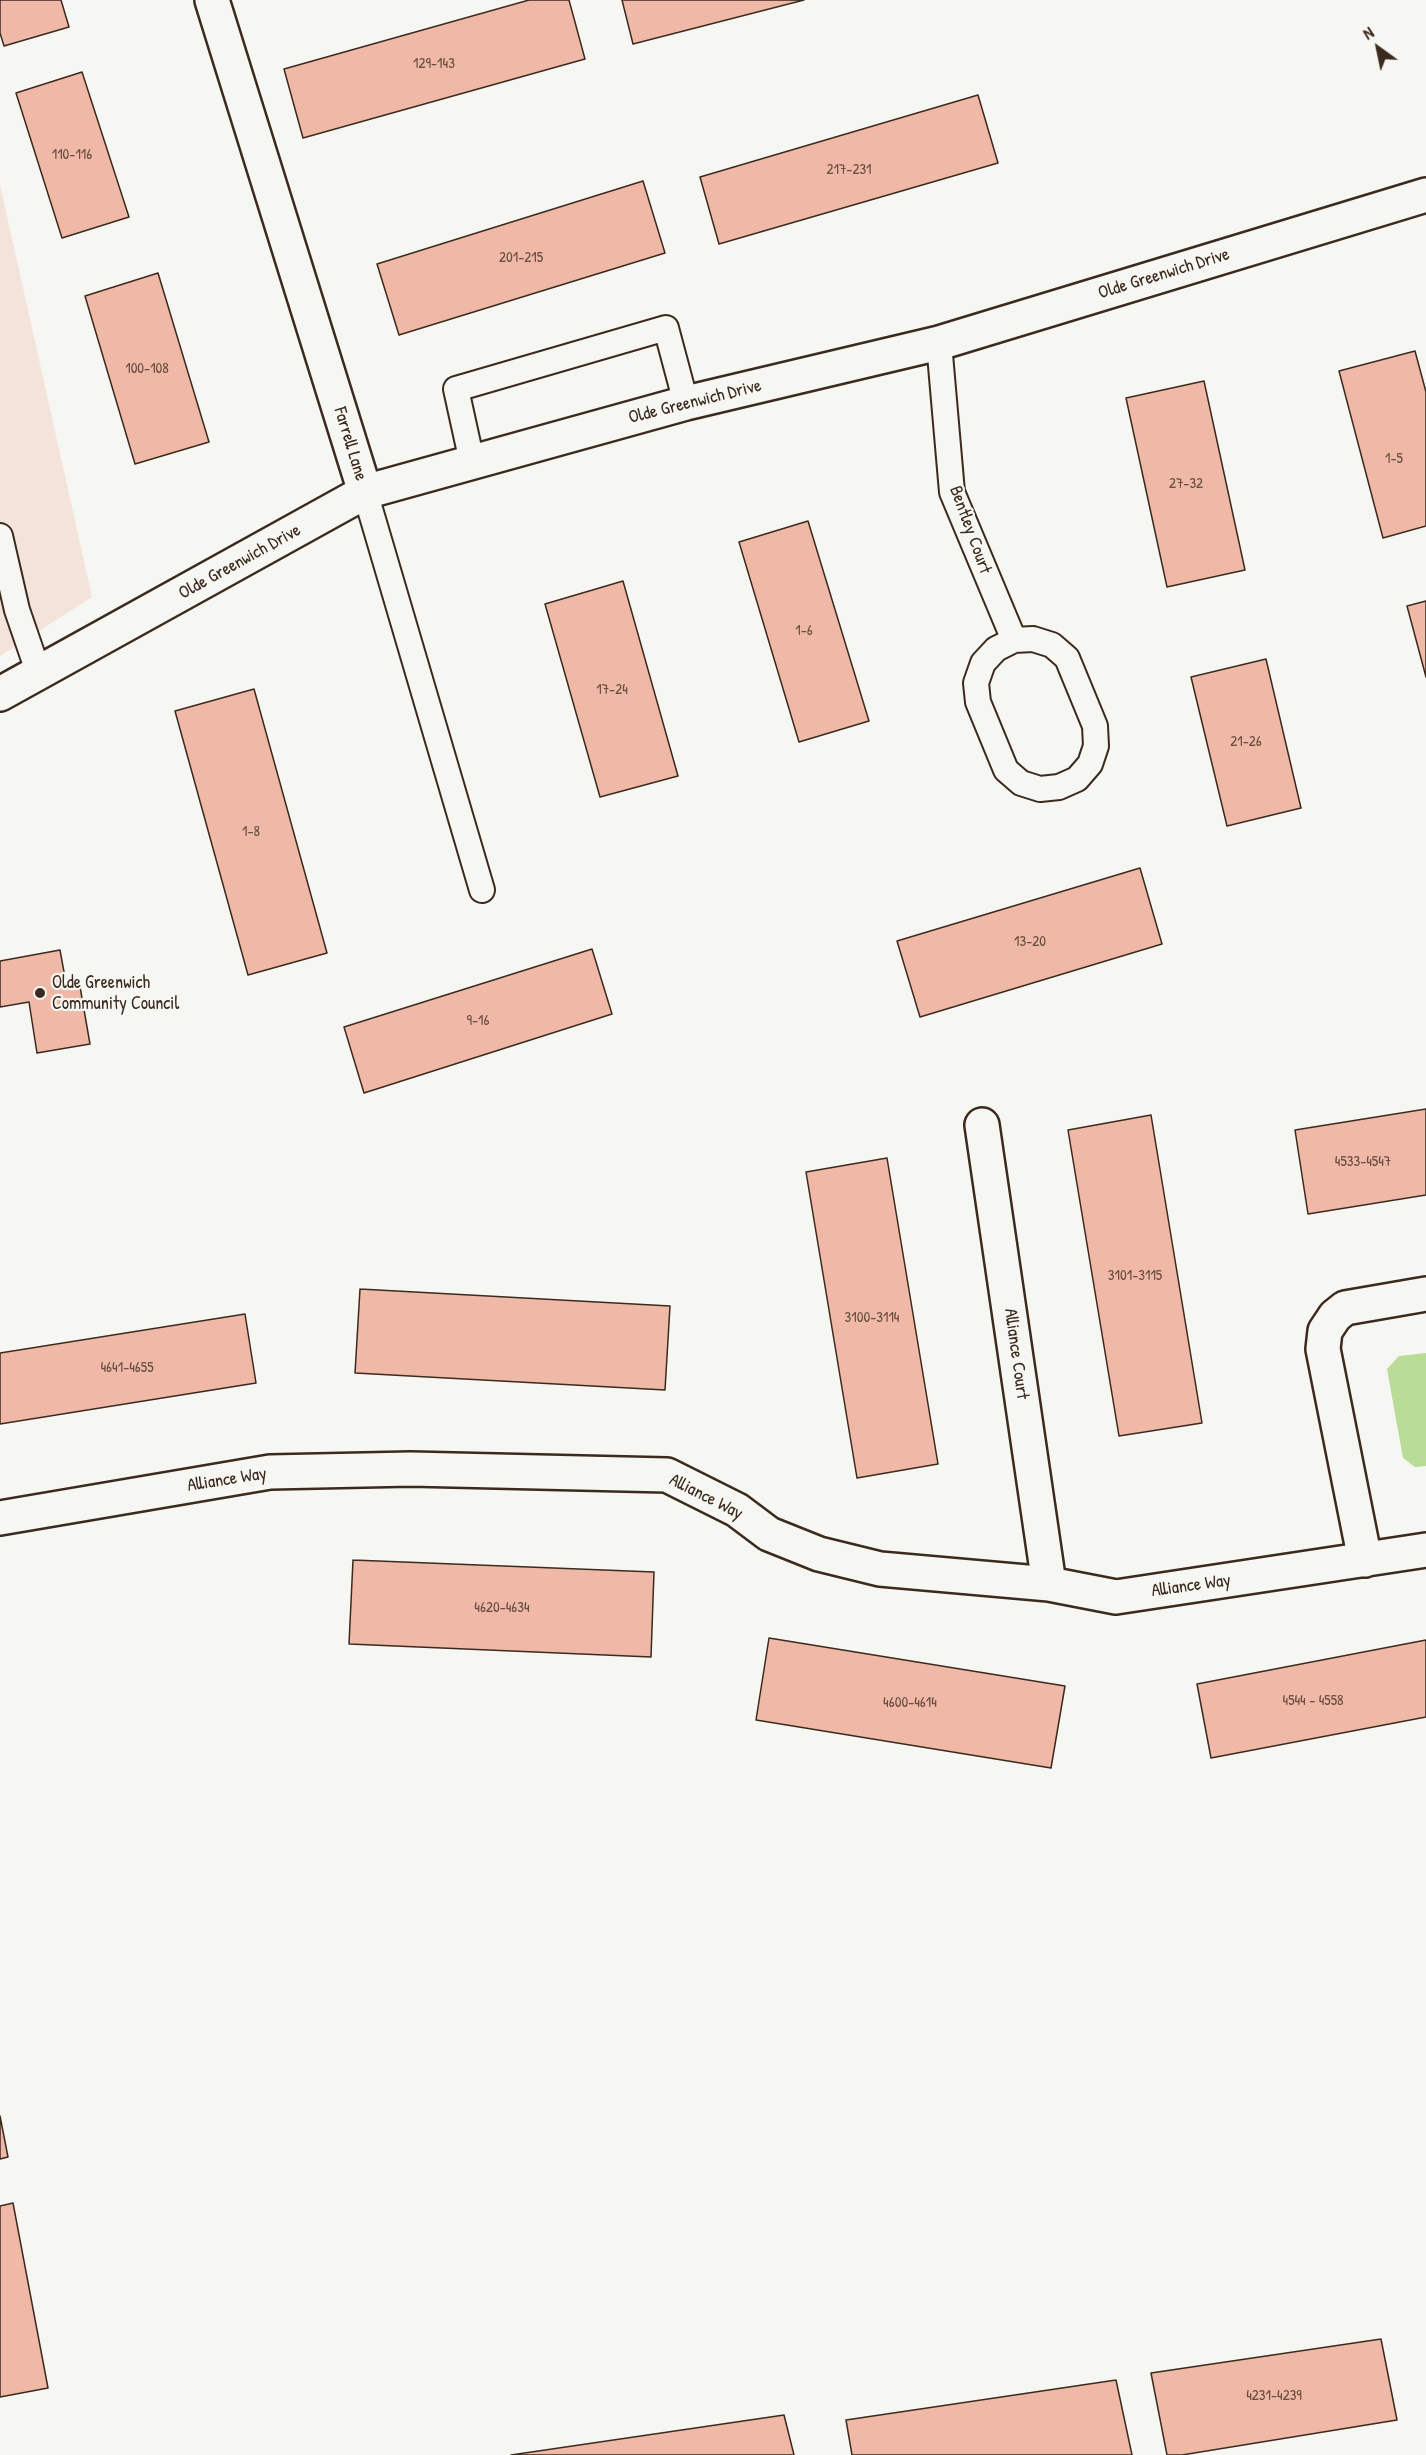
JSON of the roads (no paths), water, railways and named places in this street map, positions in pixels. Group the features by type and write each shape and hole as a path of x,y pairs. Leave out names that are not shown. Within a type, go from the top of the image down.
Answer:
{"street":[{"name":"Farrell Lane","path":"212,0 365,492"},
{"name":"Olde Greenwich Drive","path":"0,694 365,492 686,403 939,343 1426,195"},
{"name":"Alliance Court","path":"982,1125 1050,1584"},
{"path":"1365,1560 1323,1349 1325,1331 1335,1316 1345,1308 1426,1294"},
{"name":"Alliance Way","path":"0,1518 270,1472 411,1469 667,1475 737,1510 769,1534 819,1554 880,1569 1050,1584 1116,1597 1426,1550"}],"lane":[{"path":"472,462 456,389 666,328 686,403"},
{"name":"Bentley Court","path":"939,343 952,492 1014,640"},
{"name":"Farrell Lane","path":"365,492 482,890"},
{"path":"0,536 9,614 39,674"},
{"path":"1033,639 1052,645 1067,658 1095,726 1096,746 1090,764 1077,779 1059,787 1040,789 1021,783 1006,770 978,702 976,683 983,663 996,649 1014,640 1033,639"}],"place":[{"name":"Olde Greenwich Community Council","path":"40,993"}]}
